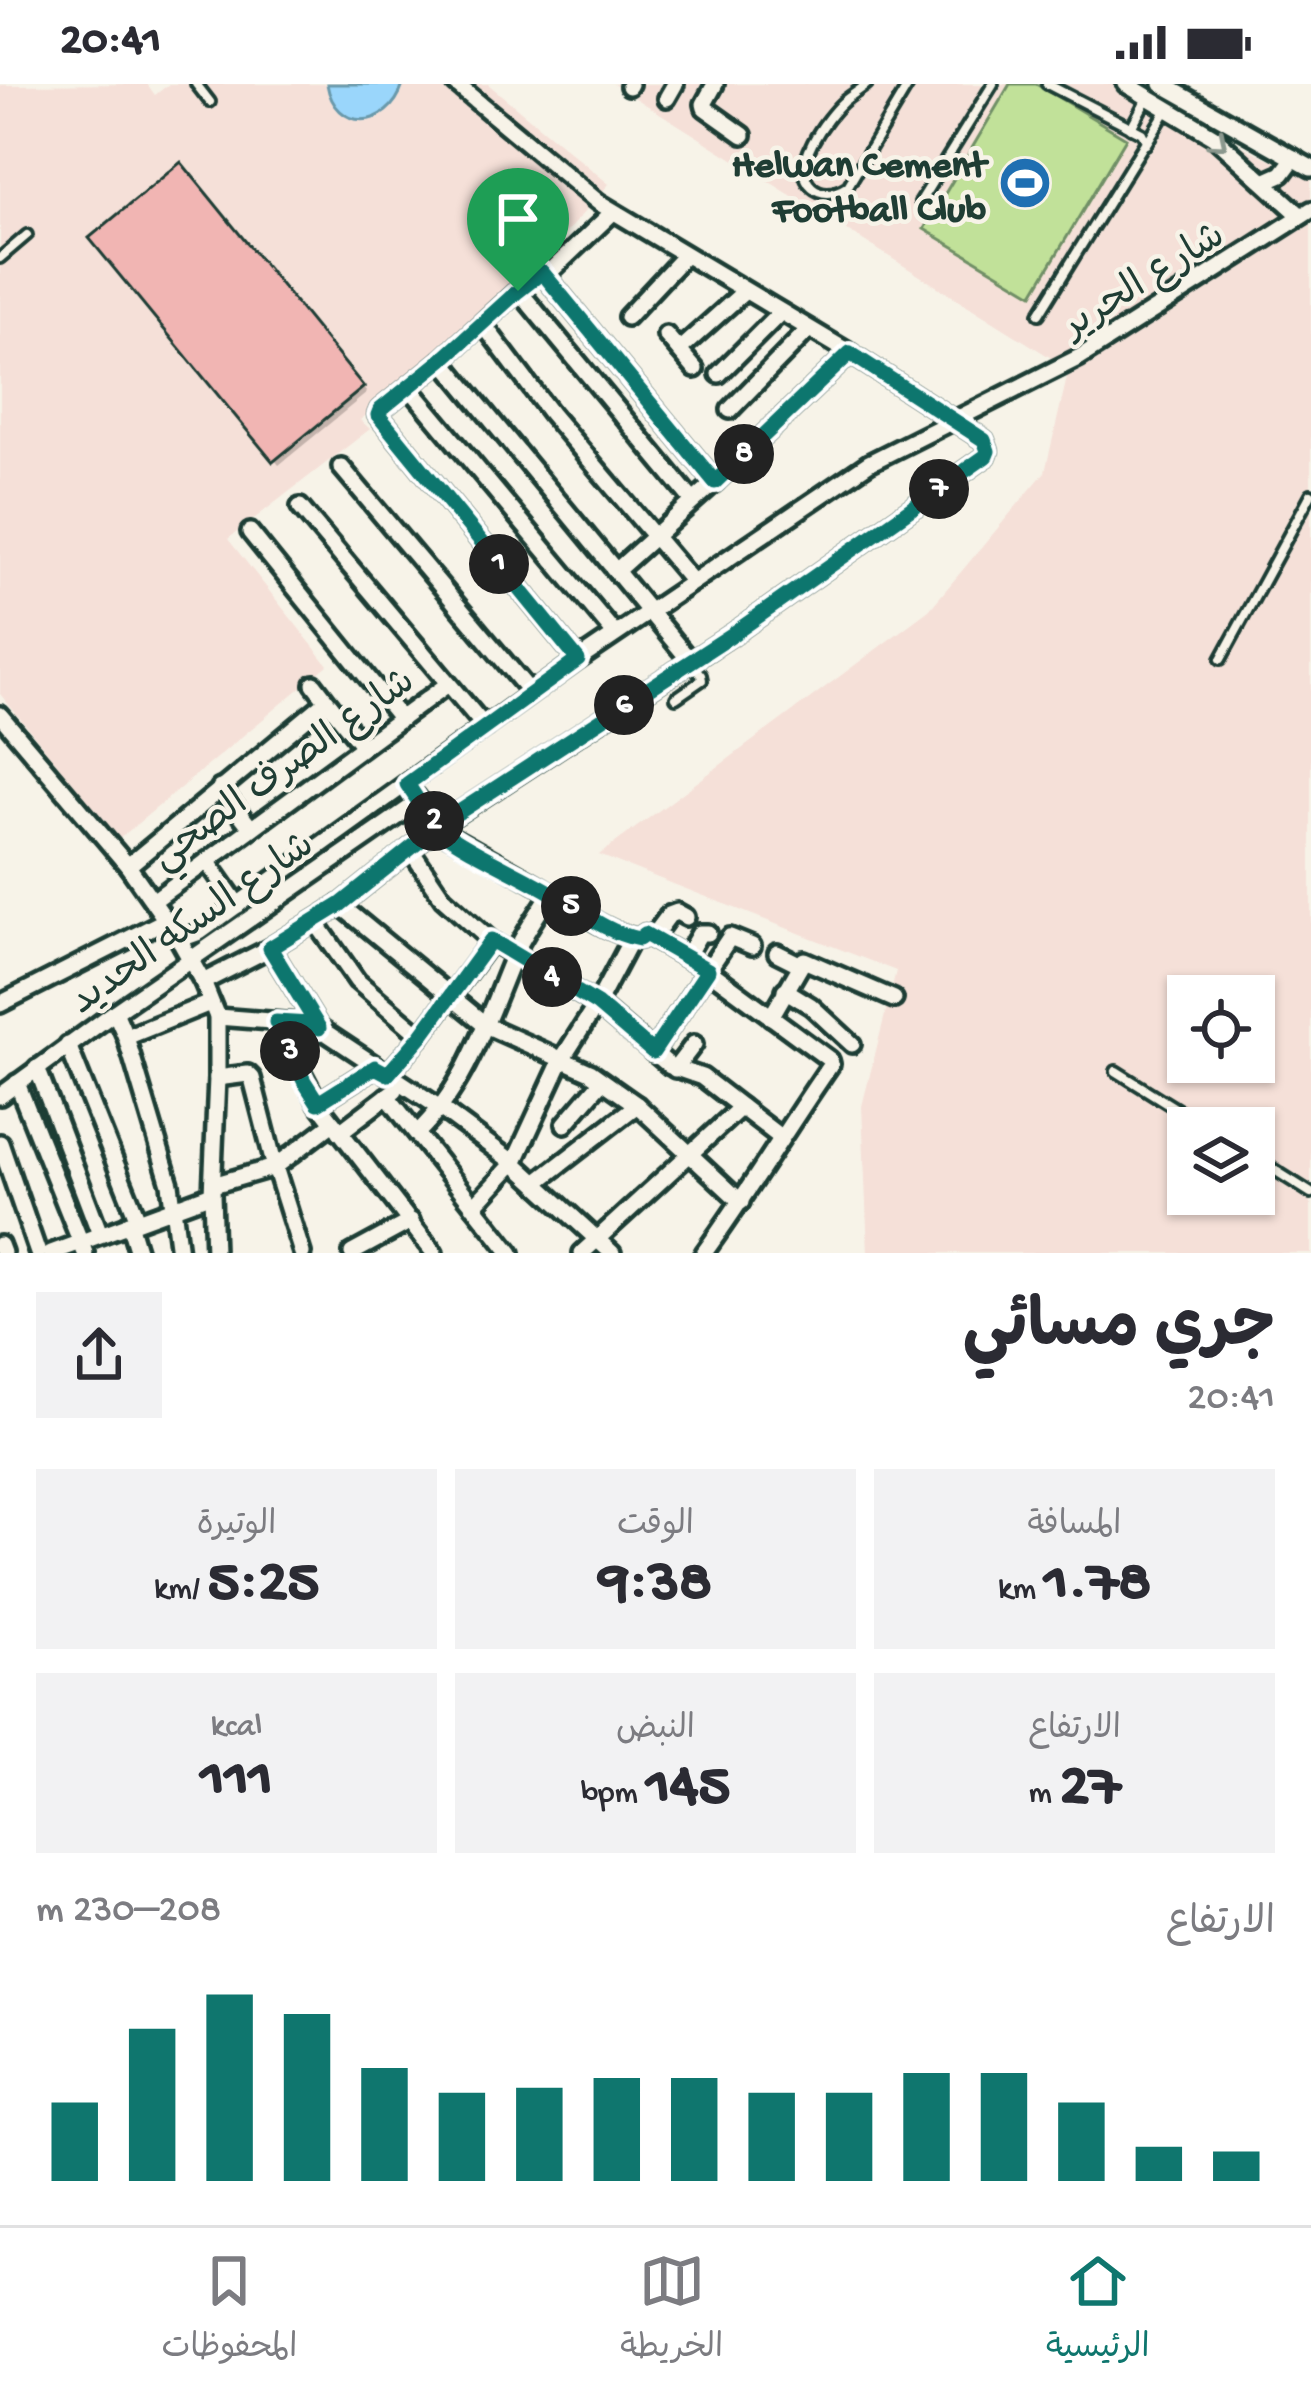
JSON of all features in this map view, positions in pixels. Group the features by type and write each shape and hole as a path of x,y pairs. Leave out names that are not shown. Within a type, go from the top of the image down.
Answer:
{"street":[{"path":"457,84 613,212 962,418"},
{"path":"716,84 705,108 743,135"},
{"path":"1126,84 1213,136 1308,217"},
{"path":"1162,84 1311,168"},
{"path":"1264,182 1282,174 1294,158"},
{"path":"578,660 378,413 518,291 553,269 613,212"},
{"name":"شارع الحرير","path":"962,418 1080,357 1308,217"},
{"path":"627,317 685,255"},
{"path":"542,272 715,482"},
{"path":"518,291 693,501"},
{"path":"679,350 745,291"},
{"path":"719,374 781,312"},
{"path":"483,324 551,414 693,582"},
{"path":"730,410 809,329"},
{"path":"666,335 695,369"},
{"path":"616,571 850,353"},
{"path":"442,360 691,662"},
{"path":"409,387 615,634"},
{"name":"شارع السكه الحديد","path":"177,936 200,932 615,634 868,463 962,418 984,440 986,456 691,662 436,827 340,905 203,982"},
{"path":"340,467 531,694"},
{"path":"300,507 485,728"},
{"path":"250,532 401,719"},
{"path":"314,683 363,746"},
{"name":"شارع الصرف الصحي","path":"153,901 448,684"},
{"path":"128,866 321,706 330,705"},
{"path":"1,719 128,866 203,982 213,1010 217,1078 214,1253"},
{"path":"407,784 436,827 551,892 600,926 632,938 644,934 708,970 830,1060 704,1253"},
{"path":"220,788 251,829"},
{"name":"شارع السكه الحديد","path":"0,1096 420,801"},
{"path":"410,849 443,898 491,940 597,1004 675,1069 702,1077 780,1137"},
{"path":"207,861 238,905"},
{"path":"417,1133 440,1108 487,1026 514,954 551,892"},
{"path":"340,905 487,1026 562,1059 638,1105 741,1202"},
{"path":"652,938 669,915 677,912 686,917"},
{"name":"شارع الصرف الصحي","path":"0,1004 166,920"},
{"path":"315,921 357,981 421,1036"},
{"path":"686,957 700,933 708,933"},
{"path":"653,1052 731,936 752,946"},
{"path":"474,1206 514,1163 562,1059 632,938"},
{"path":"318,1103 388,1075 491,940"},
{"path":"270,948 319,1028"},
{"path":"777,953 799,964"},
{"path":"771,1016 799,964 806,960 894,999"},
{"path":"785,990 811,1006 851,1044"},
{"path":"126,1037 213,1010 310,1024 440,1108 514,1163 612,1253"},
{"path":"115,1012 170,1184 179,1253"},
{"path":"276,1022 318,1103 434,1253"},
{"path":"675,1069 694,1044"},
{"path":"68,1045 133,1221 138,1253"},
{"path":"37,1068 100,1234"},
{"path":"217,1078 251,1075 302,1253"},
{"path":"388,1075 388,1096 510,1253"},
{"path":"565,1124 602,1081"},
{"path":"17,1083 83,1247"},
{"path":"51,1253 83,1247 100,1234 275,1167 388,1096"},
{"path":"536,1183 638,1105"},
{"path":"582,1253 741,1107"},
{"path":"0,1143 38,1253"},
{"path":"352,1253 380,1246 411,1222"}],"lane":[{"path":"196,84 210,102"},
{"path":"867,84 835,111 805,158 807,181 818,191 834,194 848,186 909,84"},
{"path":"920,202 993,84"},
{"path":"1047,84 1131,128 1145,137 1145,146"},
{"path":"1131,128 1148,96"},
{"path":"1039,314 1168,108"},
{"path":"0,258 27,235"},
{"path":"1221,659 1311,494"},
{"path":"676,698 701,680 691,662"},
{"path":"1116,1072 1173,1107"},
{"path":"1275,1170 1311,1193"}],"shaded area":[{"path":"147,84 155,95 169,84 488,84 609,184 484,325 360,420 370,429 228,539 328,665 119,839 0,694 0,85"},
{"path":"613,84 1114,84 1311,179 1311,1253 868,1253 862,1106 896,971 599,855 929,610 1045,472 1069,369"}],"green space":[{"name":"Helwan Cement Football Club","path":"1010,84 1036,84 1126,138 1033,294 924,229"}],"water":[{"path":"327,84 403,85 386,111 362,120 340,111"}],"building":[{"path":"181,162 364,387 273,462 89,238"}],"place":[{"name":"Helwan Cement Football Club","path":"1025,183"}],"route":[{"path":"542,272 715,482 850,353 984,440 988,451 733,634 436,827 551,892 600,926 632,938 645,934 708,970 653,1052 597,1004 491,940 388,1074 375,1067 318,1103 276,1022 319,1028 270,948 340,905 436,828 407,784 578,660 378,415 518,291 542,272"}]}
